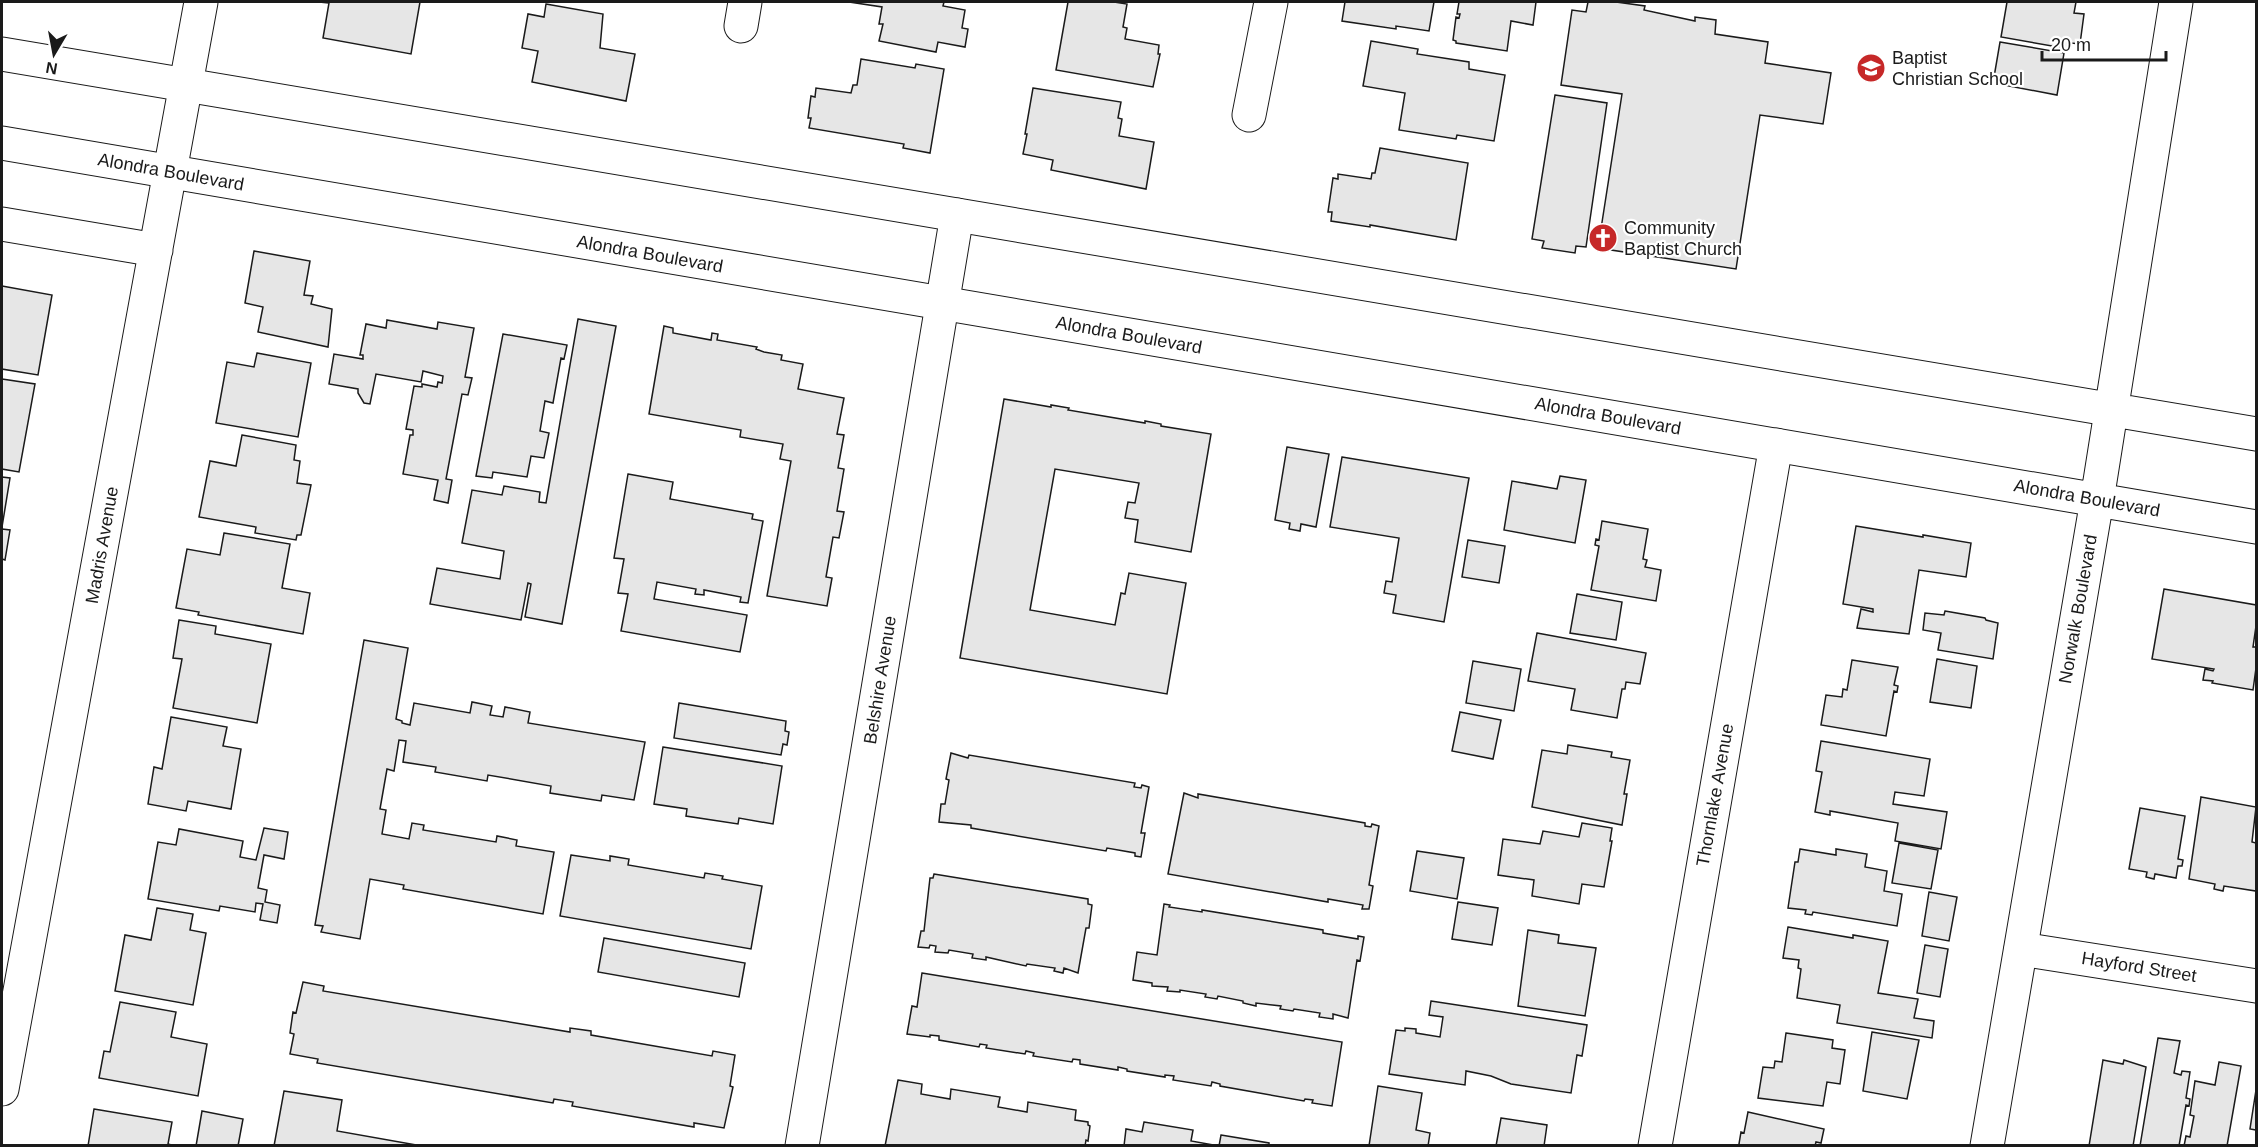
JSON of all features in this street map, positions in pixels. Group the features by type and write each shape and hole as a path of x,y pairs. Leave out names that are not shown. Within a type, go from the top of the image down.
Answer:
{"main road":[{"name":"Madris Avenue","path":"2,1089 201,2"},
{"path":"1249,115 1271,2"},
{"name":"Norwalk Boulevard","path":"1988,1146 2097,500 2176,2"},
{"path":"2,54 2256,434"},
{"name":"Alondra Boulevard","path":"2,143 2256,527"},
{"name":"Belshire Avenue","path":"802,1146 957,215"},
{"path":"2,224 156,250"},
{"name":"Thornlake Avenue","path":"1655,1146 1776,445"},
{"name":"Hayford Street","path":"2021,949 2256,986"}],"building":[{"path":"319,2 420,2 411,54 323,38 329,3"},
{"path":"849,2 944,2 943,6 965,10 962,28 968,29 965,47 938,42 936,52 879,41 883,24 879,24 882,7"},
{"path":"1068,2 1127,4 1123,27 1127,28 1125,39 1159,45 1158,54 1160,54 1153,87 1056,70"},
{"path":"1345,2 1434,2 1429,31 1342,21"},
{"path":"1459,2 1536,2 1533,25 1511,21 1507,51 1456,43 1453,40 1456,17 1459,18 1460,14 1457,14"},
{"path":"1588,2 1616,2 1645,6 1644,10 1695,21 1695,17 1716,20 1715,34 1768,42 1765,63 1831,73 1823,124 1760,115 1736,269 1598,248 1622,94 1561,85 1572,10 1586,12"},
{"path":"2007,2 2076,2 2074,13 2084,14 2080,44 2071,43 2069,49 2001,37"},
{"path":"546,4 603,14 600,48 635,54 626,101 532,82 538,51 522,48 528,14 544,17"},
{"path":"1371,41 1418,49 1417,54 1469,62 1469,69 1505,75 1494,141 1457,135 1456,139 1399,130 1405,93 1363,86"},
{"path":"2000,42 2064,53 2057,95 1993,83"},
{"path":"861,59 915,68 916,64 944,69 930,153 903,148 904,144 809,128 811,96 815,97 816,88 851,93 853,85 857,85"},
{"path":"1033,88 1121,102 1118,118 1122,119 1119,136 1154,142 1146,189 1051,170 1053,160 1023,154"},
{"path":"1555,95 1607,103 1586,247 1576,246 1575,253 1542,248 1544,241 1532,239"},
{"path":"1380,148 1468,163 1456,240 1370,225 1370,227 1331,221 1332,212 1328,212 1333,178 1338,179 1338,174 1371,179 1372,173 1375,173"},
{"path":"254,251 310,261 304,295 313,296 311,304 332,309 328,347 258,332 263,307 245,303"},
{"path":"2,286 52,295 38,375 2,369"},
{"path":"578,319 616,326 562,624 525,617 531,584 528,583 521,620 430,604 437,568 500,579 504,551 462,543 472,490 502,495 504,486 540,492 539,502 546,503"},
{"path":"387,320 437,329 438,322 474,328 465,377 472,378 468,395 462,394 446,479 452,480 448,503 434,500 438,480 403,474 410,435 413,435 413,430 406,429 414,386 422,387 422,384 437,387 438,382 442,383 443,376 423,371 421,382 376,374 370,404 364,403 358,389 329,384 334,354 363,359 363,355 360,355 366,324 386,328"},
{"path":"664,326 673,328 673,333 711,340 712,333 718,334 717,340 757,347 756,349 764,352 782,355 781,360 803,364 798,389 844,398 837,434 844,435 838,468 844,469 837,511 844,512 839,538 833,537 826,577 832,578 827,606 767,596 791,461 780,459 783,444 740,437 741,430 649,414"},
{"path":"503,334 567,345 564,359 561,358 553,403 545,401 540,431 549,433 544,458 531,456 527,477 493,472 492,478 476,476"},
{"path":"257,353 311,363 298,437 216,423 227,362 254,367"},
{"path":"2,379 35,384 19,472 2,469"},
{"path":"1004,399 1069,408 1068,410 1145,423 1145,421 1161,424 1161,426 1211,434 1191,552 1135,542 1138,520 1125,518 1128,502 1135,503 1139,483 1055,469 1030,610 1115,625 1121,593 1125,594 1129,573 1186,583 1167,694 960,658"},
{"path":"242,435 296,445 294,460 300,461 297,483 311,485 301,535 297,535 296,540 255,533 256,527 199,517 210,461 236,466"},
{"path":"1287,447 1329,454 1316,527 1301,524 1300,531 1289,529 1290,523 1275,520"},
{"path":"1342,457 1469,478 1444,622 1393,613 1396,595 1384,593 1386,581 1392,582 1399,538 1330,527"},
{"path":"628,474 673,482 670,499 753,514 752,519 763,521 748,603 740,602 741,597 704,590 704,595 695,594 696,589 657,582 654,599 747,615 740,652 621,631 628,594 618,593 624,559 614,558"},
{"path":"1560,476 1586,480 1575,543 1504,530 1512,481 1557,489"},
{"path":"2,477 10,478 2,527"},
{"path":"1602,521 1648,529 1643,559 1647,560 1645,567 1661,570 1656,601 1591,590 1599,546 1595,545 1596,539 1599,540"},
{"path":"1856,526 1971,543 1966,577 1919,570 1909,634 1857,628 1861,609 1873,612 1873,609 1843,604"},
{"path":"2,529 10,530 5,560 2,559"},
{"path":"224,533 290,544 282,588 310,593 303,634 198,615 199,612 176,608 187,549 220,555"},
{"path":"1468,540 1505,546 1499,583 1462,577"},
{"path":"2164,589 2256,605 2253,647 2256,647 2256,668 2253,690 2203,680 2205,669 2213,671 2214,669 2152,659"},
{"path":"1577,594 1622,602 1616,640 1570,633"},
{"path":"1945,611 1985,618 1998,623 1993,659 1938,650 1941,633 1923,630 1925,613 1944,615"},
{"path":"179,620 216,626 215,634 271,644 257,723 173,708 182,659 173,658"},
{"path":"1537,633 1646,653 1640,684 1626,682 1625,689 1622,689 1617,718 1571,710 1575,689 1528,681"},
{"path":"364,640 408,648 396,719 402,723 410,725 414,703 470,713 472,702 492,706 490,715 503,717 505,707 530,712 528,723 645,742 634,800 602,795 601,801 550,793 551,786 488,775 487,781 435,772 436,767 403,762 406,741 399,740 394,771 387,769 380,809 386,810 382,834 409,839 412,823 424,825 423,830 496,842 497,836 517,840 516,846 554,852 543,914 403,889 404,885 370,879 360,939 321,932 323,926 315,925"},
{"path":"1937,659 1977,666 1971,708 1930,702"},
{"path":"1852,660 1898,667 1894,685 1898,686 1897,692 1894,691 1886,736 1821,725 1826,695 1842,697 1843,689 1847,690"},
{"path":"1473,661 1521,669 1514,711 1466,703"},
{"path":"679,703 786,721 785,731 789,732 787,745 783,744 781,755 674,738"},
{"path":"1460,712 1501,720 1493,759 1452,751"},
{"path":"171,717 227,727 223,746 241,749 231,809 188,801 186,811 148,804 154,767 162,769"},
{"path":"1821,741 1930,759 1924,796 1895,792 1893,804 1947,812 1941,849 1895,841 1898,823 1830,811 1830,815 1815,812 1822,772 1816,771"},
{"path":"1568,745 1612,752 1611,757 1630,760 1624,794 1627,794 1622,825 1532,807 1542,750 1567,754"},
{"path":"663,747 782,766 773,824 739,818 738,824 686,816 687,809 654,804"},
{"path":"951,753 968,758 969,755 1135,783 1134,787 1141,788 1142,785 1149,787 1141,833 1145,833 1141,857 1135,856 1135,853 1107,848 1106,851 971,828 971,825 939,822 941,804 945,804 949,780 946,779"},
{"path":"1184,793 1198,798 1198,794 1365,823 1365,826 1371,827 1372,824 1379,826 1369,885 1373,886 1369,909 1362,909 1363,905 1328,899 1328,902 1168,874"},
{"path":"2201,797 2256,807 2252,842 2256,843 2256,891 2224,886 2223,891 2214,889 2215,884 2189,879"},
{"path":"2140,808 2185,816 2178,859 2183,860 2182,866 2178,866 2176,878 2155,874 2154,879 2146,877 2147,872 2129,869"},
{"path":"1582,823 1612,828 1610,841 1612,841 1604,887 1582,884 1579,904 1532,896 1534,880 1498,875 1503,839 1540,844 1543,831 1579,837"},
{"path":"264,828 288,832 284,859 264,855 258,888 267,890 265,902 280,905 277,923 260,920 263,904 256,903 255,912 220,906 219,911 148,899 158,842 176,845 179,829 243,841 240,857 256,860"},
{"path":"1899,843 1938,850 1931,889 1892,883"},
{"path":"1800,849 1836,855 1836,849 1867,854 1865,867 1887,871 1884,891 1902,894 1897,926 1813,912 1812,915 1805,914 1806,910 1788,908 1795,862 1798,862"},
{"path":"1417,851 1464,858 1457,899 1410,891"},
{"path":"571,855 610,861 610,856 629,859 628,865 704,878 705,873 723,876 722,879 762,886 751,949 560,916"},
{"path":"934,874 1088,899 1088,904 1092,905 1089,928 1086,928 1078,973 1064,968 1063,973 1054,971 1055,968 1027,964 1026,966 986,957 986,960 972,958 973,954 949,950 948,953 935,952 936,946 930,945 929,948 918,947 921,931 924,931 930,878 933,878"},
{"path":"1929,892 1957,897 1949,941 1922,936"},
{"path":"1458,902 1498,908 1492,945 1452,939"},
{"path":"1164,904 1170,905 1169,907 1202,912 1202,910 1323,930 1323,933 1358,939 1358,936 1364,937 1360,961 1357,960 1348,1018 1333,1014 1333,1019 1319,1017 1320,1013 1280,1009 1281,1006 1256,1003 1256,1006 1218,996 1217,999 1205,997 1206,994 1180,990 1180,992 1167,991 1168,987 1152,986 1152,983 1133,980 1137,952 1157,955"},
{"path":"157,908 193,914 190,930 206,933 193,1005 115,991 125,935 151,940"},
{"path":"1788,927 1853,938 1853,935 1888,941 1878,993 1918,999 1914,1018 1934,1021 1932,1038 1837,1023 1840,1005 1797,998 1801,969 1798,968 1799,960 1783,958"},
{"path":"1528,930 1559,935 1558,943 1596,948 1585,1016 1518,1006"},
{"path":"604,938 745,963 739,997 598,972"},
{"path":"1925,945 1948,949 1940,997 1917,993"},
{"path":"922,973 1342,1042 1332,1106 1312,1103 1313,1100 1305,1099 1304,1101 1220,1086 1212,1082 1211,1086 1173,1080 1174,1076 1165,1075 1165,1077 1127,1071 1127,1069 1118,1067 1118,1070 1080,1064 1080,1060 1073,1059 1072,1062 1033,1056 1034,1053 1026,1051 1025,1054 986,1048 987,1045 980,1044 979,1047 939,1040 939,1036 907,1034 912,1006 917,1007"},
{"path":"303,982 324,986 323,991 570,1032 570,1028 591,1031 591,1035 712,1056 713,1051 735,1055 730,1086 733,1087 724,1128 694,1123 694,1127 572,1106 573,1102 554,1099 553,1103 317,1063 318,1059 290,1054 294,1034 290,1033 293,1012 296,1013"},
{"path":"1431,1001 1587,1025 1582,1056 1577,1055 1571,1093 1511,1084 1491,1076 1466,1071 1465,1085 1389,1074 1396,1030 1416,1029 1416,1033 1440,1037 1443,1017 1429,1015"},
{"path":"120,1002 176,1012 171,1037 207,1044 198,1096 99,1078 104,1051 110,1052"},
{"path":"1872,1032 1919,1040 1907,1099 1863,1091"},
{"path":"1786,1033 1833,1040 1832,1048 1845,1050 1840,1084 1827,1082 1823,1106 1758,1098 1763,1067 1774,1068 1775,1061 1782,1062"},
{"path":"2158,1038 2180,1041 2174,1073 2181,1075 2182,1071 2190,1072 2186,1098 2190,1099 2189,1106 2186,1105 2179,1146 2140,1146"},
{"path":"2103,1060 2123,1064 2124,1060 2146,1067 2133,1146 2089,1146"},
{"path":"2219,1062 2241,1066 2227,1146 2184,1146 2186,1136 2190,1137 2194,1116 2190,1115 2195,1081 2215,1085"},
{"path":"898,1080 922,1084 921,1094 950,1099 951,1089 1000,1097 998,1107 1027,1112 1028,1102 1076,1110 1075,1120 1088,1122 1090,1126 1088,1141 1086,1140 1085,1146 885,1146"},
{"path":"1378,1086 1422,1093 1416,1130 1430,1133 1428,1146 1369,1146"},
{"path":"2256,1090 2256,1130 2250,1129"},
{"path":"284,1091 342,1100 337,1131 422,1146 274,1146"},
{"path":"94,1109 172,1122 168,1144 175,1146 88,1146"},
{"path":"202,1111 243,1119 238,1146 196,1146"},
{"path":"1748,1112 1824,1129 1821,1143 1816,1142 1815,1146 1742,1146 1739,1144 1741,1132 1744,1133"},
{"path":"1501,1118 1547,1125 1544,1146 1496,1146"},
{"path":"1144,1122 1193,1130 1191,1141 1219,1146 1124,1146 1126,1129 1142,1132"},
{"path":"1221,1135 1269,1143 1269,1146 1219,1146"}],"place":[{"name":"Baptist Christian School","path":"1871,68"},
{"name":"Community Baptist Church","path":"1603,238"}]}
